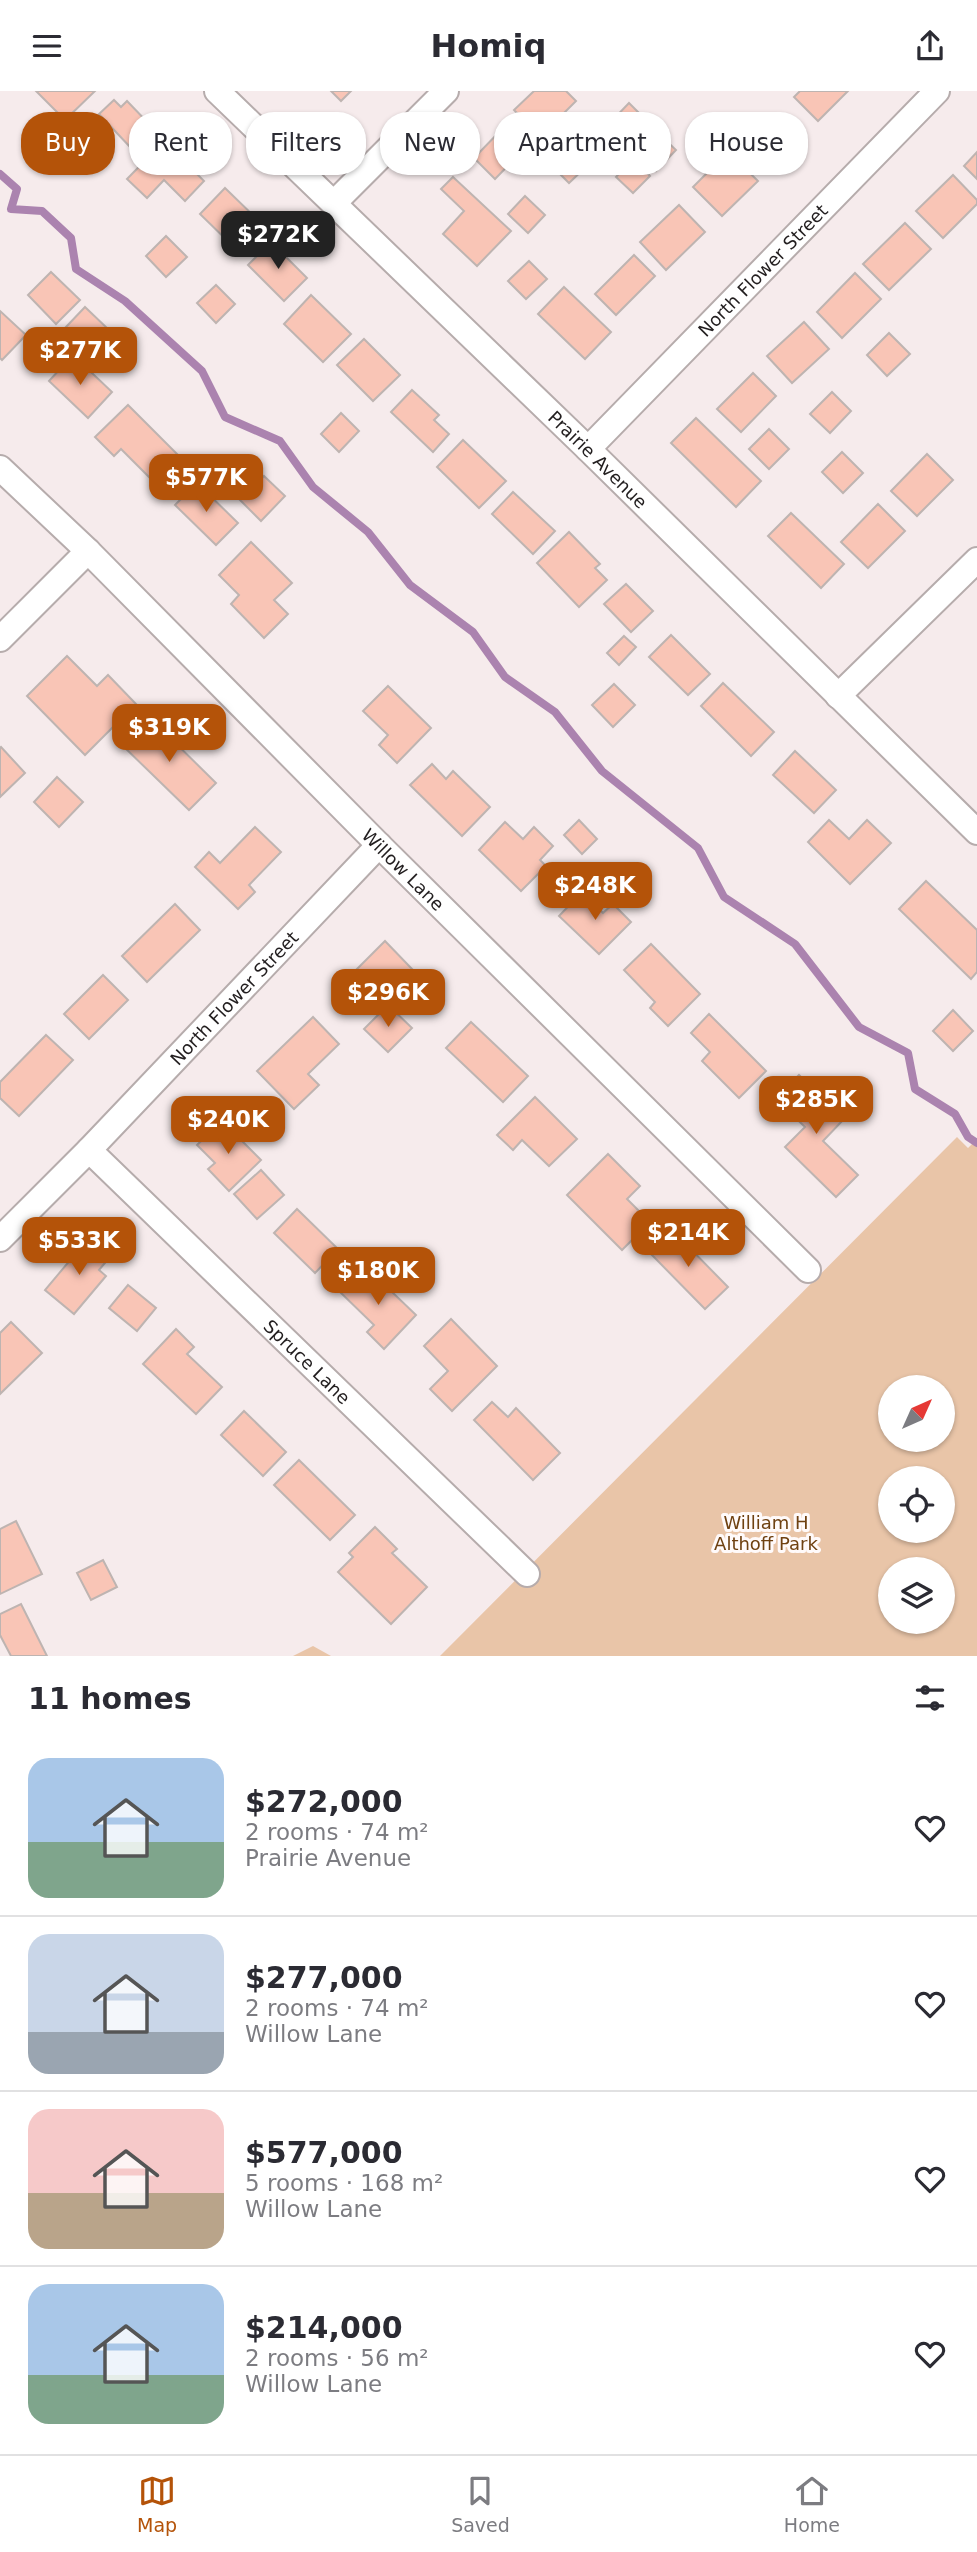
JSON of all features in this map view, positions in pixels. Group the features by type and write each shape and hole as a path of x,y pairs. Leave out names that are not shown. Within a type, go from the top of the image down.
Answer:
{"street":[{"name":"Prairie Avenue","path":"217,91 588,449 977,832"},
{"path":"334,203 446,91"},
{"name":"North Flower Street","path":"588,449 937,91"},
{"name":"Willow Lane","path":"0,468 88,551 379,845 808,1270"},
{"path":"0,639 88,551"},
{"path":"838,696 977,560"},
{"name":"North Flower Street","path":"0,1239 89,1150 379,845"},
{"name":"Spruce Lane","path":"89,1150 527,1574"}],"green space":[{"name":"William H Althoff Park","path":"957,1137 968,1148 977,1139 977,1656 440,1656"},
{"path":"313,1646 331,1656 293,1656"}],"building":[{"path":"36,91 95,91 73,112 57,112"},
{"path":"331,91 351,91 341,101"},
{"path":"534,91 566,91 576,101 565,112 514,110"},
{"path":"800,91 848,91 818,121 794,97"},
{"path":"114,100 121,107 127,101 138,112 129,112 129,146 115,131 115,112 101,112"},
{"path":"629,103 638,112 620,112"},
{"path":"494,137 494,175 499,175 495,179 480,164 480,152"},
{"path":"977,152 977,179 964,166"},
{"path":"131,175 198,175 204,181 185,201 164,180 147,198 127,179"},
{"path":"561,175 577,175 569,183"},
{"path":"618,175 650,176 633,193 616,177"},
{"path":"705,175 752,175 758,181 722,216 693,187"},
{"path":"953,175 977,200 977,204 943,238 916,211"},
{"path":"453,177 511,231 477,266 443,234 464,211 441,189"},
{"path":"225,188 264,226 239,252 200,214"},
{"path":"525,196 545,215 528,233 508,214"},
{"path":"679,205 705,232 666,270 640,242"},
{"path":"905,223 931,249 889,290 863,264"},
{"path":"166,236 187,257 166,277 146,256"},
{"path":"271,242 307,278 284,301 248,265"},
{"path":"634,255 655,276 616,315 595,294"},
{"path":"529,261 547,279 526,299 508,281"},
{"path":"51,272 80,300 56,324 28,295"},
{"path":"855,273 881,299 842,338 817,312"},
{"path":"216,285 235,304 216,323 197,303"},
{"path":"564,287 611,332 585,359 538,314"},
{"path":"311,295 351,334 323,362 284,324"},
{"path":"85,307 108,329 88,350 65,328"},
{"path":"0,311 26,335 2,360 0,358"},
{"path":"804,322 829,349 792,383 767,356"},
{"path":"889,333 910,354 887,376 867,355"},
{"path":"364,339 400,375 373,401 337,365"},
{"path":"73,355 112,392 88,418 49,381"},
{"path":"753,373 776,396 741,432 717,409"},
{"path":"412,390 439,415 434,420 449,434 433,452 391,412"},
{"path":"832,392 851,411 830,433 810,414"},
{"path":"128,405 181,458 155,483 121,449 114,456 95,437"},
{"path":"341,413 359,431 339,452 321,434"},
{"path":"696,418 761,481 736,507 671,443"},
{"path":"769,429 789,449 769,469 749,449"},
{"path":"463,440 506,481 479,508 437,467"},
{"path":"842,452 863,473 843,493 822,472"},
{"path":"927,454 953,480 917,516 891,491"},
{"path":"264,476 285,496 261,521 240,500"},
{"path":"197,483 238,523 216,545 175,505"},
{"path":"513,492 555,531 533,554 492,514"},
{"path":"878,504 905,531 868,568 841,542"},
{"path":"791,513 844,564 821,588 768,536"},
{"path":"569,532 600,564 595,568 607,580 579,607 537,563"},
{"path":"251,542 292,583 274,600 288,614 264,638 231,604 239,595 219,575"},
{"path":"626,584 653,611 631,632 604,604"},
{"path":"671,635 710,674 688,695 649,657"},
{"path":"624,636 636,647 619,665 607,653"},
{"path":"67,656 97,686 108,675 136,704 85,755 27,696"},
{"path":"723,683 774,732 751,756 701,706"},
{"path":"614,684 635,705 613,727 592,705"},
{"path":"388,686 431,728 397,763 379,745 388,735 363,711"},
{"path":"150,718 216,783 189,810 123,746"},
{"path":"0,748 25,773 0,797"},
{"path":"795,751 836,790 814,813 773,775"},
{"path":"432,764 446,779 453,771 490,807 462,836 410,785"},
{"path":"57,777 83,802 59,827 34,802"},
{"path":"579,820 597,839 582,854 564,835"},
{"path":"829,820 849,839 867,820 891,843 850,884 808,842"},
{"path":"505,822 523,839 534,827 553,846 540,860 546,866 521,891 479,850"},
{"path":"255,827 281,852 249,885 255,892 238,909 195,867 209,852 220,863"},
{"path":"926,881 977,930 977,972 971,979 899,909"},
{"path":"582,892 603,913 613,904 631,922 599,954 559,916"},
{"path":"175,904 200,930 147,982 122,956"},
{"path":"385,941 412,969 372,1008 345,981"},
{"path":"651,944 700,994 668,1026 650,1008 655,1002 624,970"},
{"path":"103,975 128,1000 89,1039 64,1014"},
{"path":"388,1005 412,1028 388,1052 364,1029"},
{"path":"953,1010 973,1031 953,1051 933,1031"},
{"path":"709,1014 766,1071 739,1098 702,1061 710,1052 691,1033"},
{"path":"313,1017 339,1044 308,1074 319,1085 294,1109 257,1071"},
{"path":"471,1022 528,1076 503,1102 446,1048"},
{"path":"46,1035 73,1060 19,1116 0,1098 0,1082"},
{"path":"799,1075 844,1119 823,1141 858,1175 836,1197 785,1147 805,1127 776,1099"},
{"path":"535,1097 577,1139 549,1166 522,1140 513,1150 497,1135"},
{"path":"222,1121 261,1160 229,1191 208,1169 215,1163 197,1145"},
{"path":"608,1154 640,1186 627,1199 650,1222 622,1250 567,1195"},
{"path":"261,1170 284,1195 257,1219 234,1194"},
{"path":"297,1209 338,1249 315,1273 274,1233"},
{"path":"671,1229 728,1287 705,1309 648,1251"},
{"path":"88,1239 109,1258 99,1270 106,1276 74,1314 45,1290"},
{"path":"365,1266 416,1315 384,1349 367,1332 374,1325 340,1292"},
{"path":"128,1285 156,1308 137,1331 109,1308"},
{"path":"451,1319 497,1366 452,1411 430,1389 448,1371 424,1346"},
{"path":"11,1322 42,1353 0,1394 0,1333"},
{"path":"176,1329 194,1347 187,1354 222,1387 196,1414 143,1364"},
{"path":"492,1402 508,1417 516,1408 560,1453 533,1480 474,1420"},
{"path":"244,1411 286,1452 263,1476 221,1435"},
{"path":"299,1460 355,1515 330,1540 274,1485"},
{"path":"16,1521 42,1574 0,1594 0,1529"},
{"path":"375,1527 397,1549 392,1553 427,1587 391,1624 338,1572 353,1557 349,1553"},
{"path":"103,1560 117,1587 91,1600 77,1573"},
{"path":"21,1604 47,1656 11,1656 0,1635 0,1614"}],"waterway":[{"path":"0,174 17,189 11,209 42,211 71,238 76,269 125,301 202,371 225,417 280,441 313,487 368,532 410,585 473,632 505,677 555,712 602,771 698,848 724,897 795,944 859,1027 908,1053 915,1089 955,1114 968,1137 977,1143"}]}
